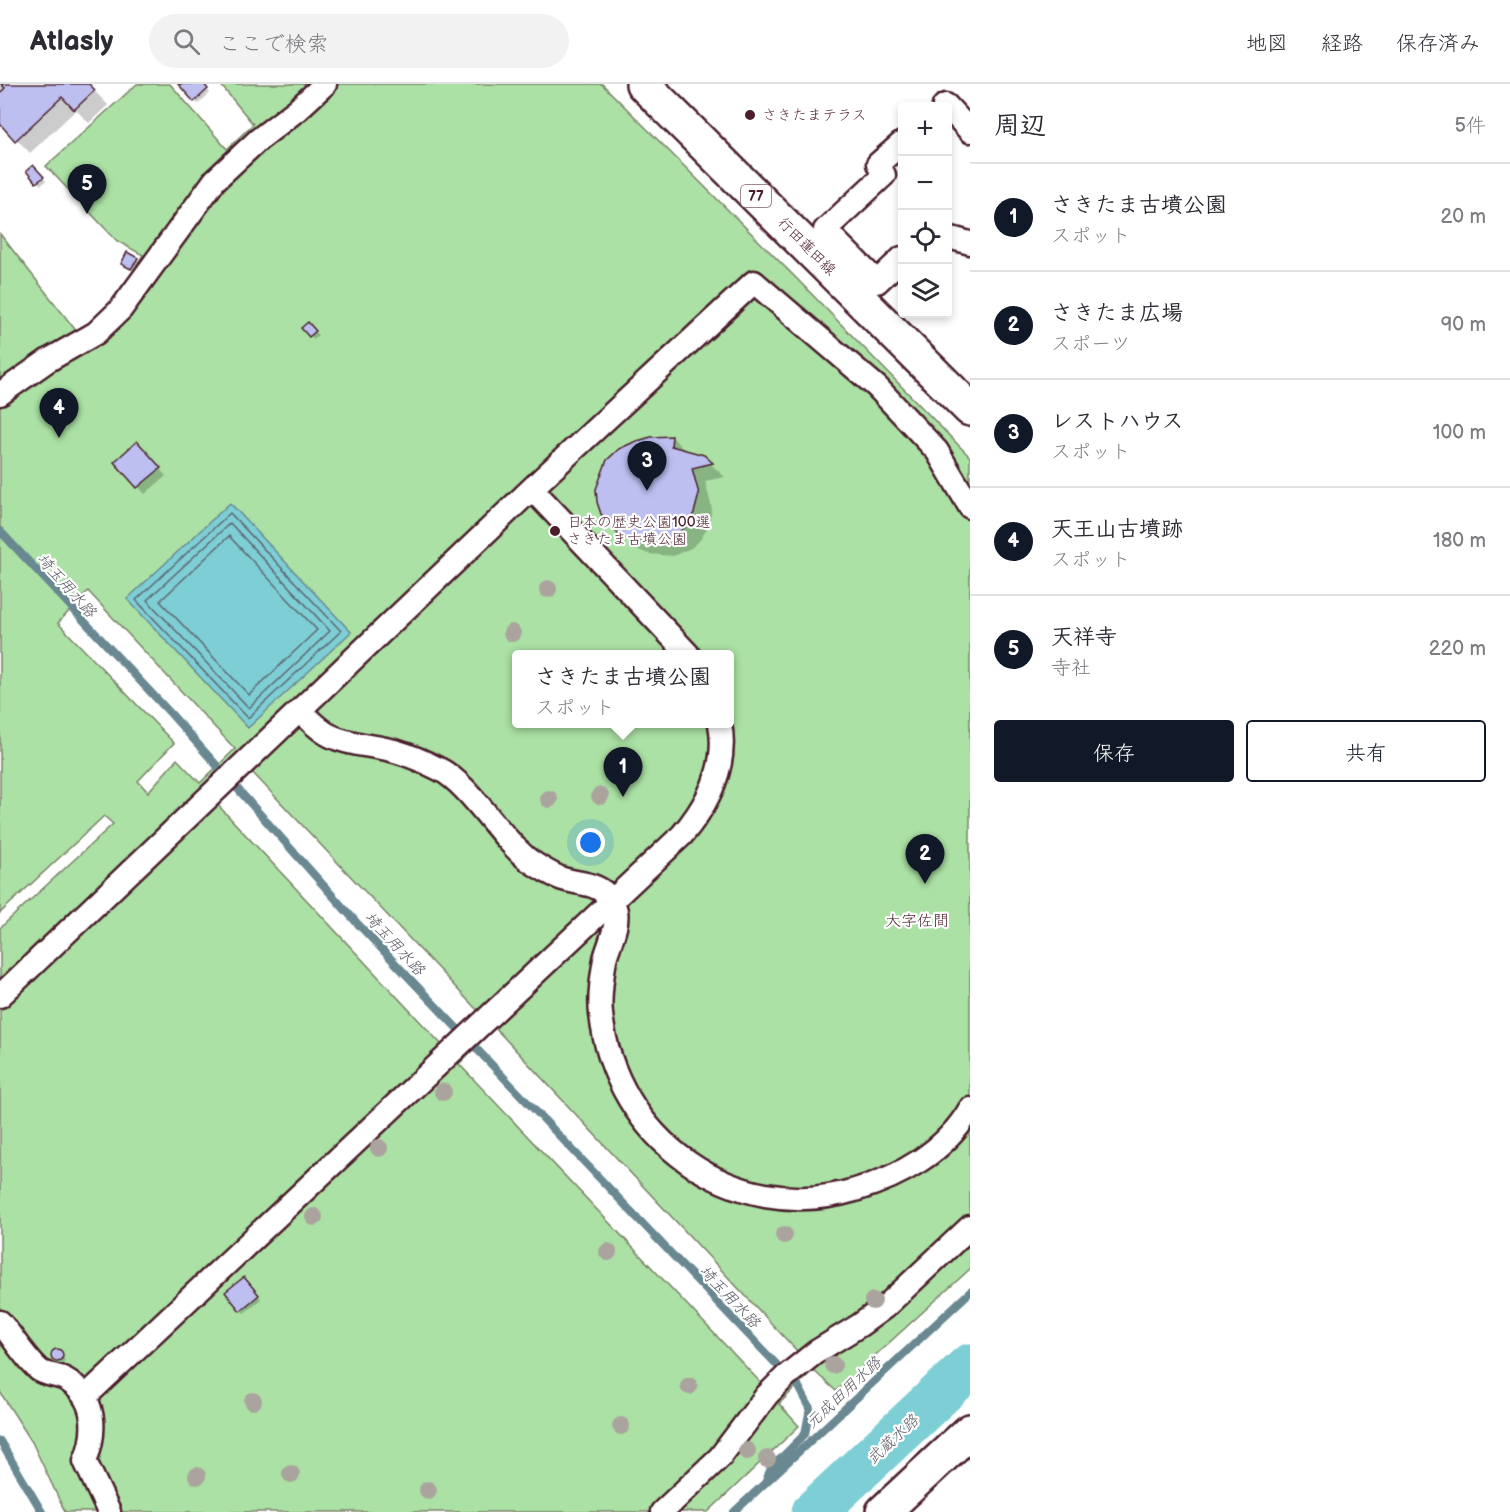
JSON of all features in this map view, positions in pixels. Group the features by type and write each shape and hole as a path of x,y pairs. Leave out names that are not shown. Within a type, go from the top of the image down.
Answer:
{"main road":[{"name":"行田蓮田線","path":"643,84 970,409"},
{"path":"883,1512 970,1431"}],"street":[{"path":"0,394 47,361 96,333 121,309 215,180 258,140 298,109 325,84"},
{"path":"952,111 970,130"},
{"path":"898,147 878,164 884,175 825,230 877,282 898,263"},
{"path":"952,238 970,243"},
{"path":"0,996 532,489 754,282 884,395 937,451 970,507"},
{"path":"532,489 684,650"},
{"path":"300,711 329,736 353,744 399,752 442,771 529,861 560,878 596,886 611,900 617,913 601,989 601,1012 610,1059 623,1090 637,1112 657,1137 695,1167 716,1179 763,1194 812,1199 837,1195 878,1183 912,1167 950,1136 970,1109"},
{"path":"85,1397 682,835 695,819 717,779 721,728"},
{"path":"662,1512 720,1457 767,1395 786,1376 816,1352 860,1326 886,1306 970,1227"},
{"path":"0,1322 40,1371 71,1383 85,1397 93,1413 94,1428 85,1461 109,1512"}],"green space":[{"path":"137,84 170,84 227,149 253,124 220,84 602,84 798,280 970,457 970,1269 836,1391 813,1370 779,1404 799,1426 708,1512 65,1512 32,1442 0,1392 0,928 113,824 104,816 0,913 0,234 78,333 99,318 123,288 143,255 117,241 46,166","holes":["88,591 235,749 200,783 177,759 148,792 138,781 174,743 58,623","250,770 478,1011 442,1045 216,803","495,1028 798,1352 762,1384 459,1064"]}],"water":[{"path":"230,503 351,632 248,728 127,599"}],"building":[{"path":"1,84 89,84 95,90 74,110 62,97 15,141 0,124 0,93 5,88"},
{"path":"178,84 204,84 208,89 194,102"},
{"path":"33,165 44,177 36,183 26,171"},
{"path":"127,252 138,258 131,269 121,264"},
{"path":"308,322 316,331 309,337 301,328"},
{"path":"672,436 671,446 704,455 713,463 692,468 699,494 694,513 686,526 676,535 659,542 633,541 620,536 601,514 597,502 596,489 607,460 619,449 634,442 651,437"},
{"path":"137,441 161,468 137,488 114,462"},
{"path":"244,1277 259,1295 240,1311 225,1292"},
{"path":"57,1349 63,1355 57,1361 51,1355"}],"waterway":[{"name":"埼玉用水路","path":"0,531 171,714 357,923 779,1367"},
{"name":"元成田用水路","path":"734,1512 970,1292"},
{"name":"武蔵水路","path":"814,1512 970,1366"},
{"name":"埼玉用水路","path":"766,1481 771,1468 805,1434 810,1408 798,1385"},
{"path":"0,1441 42,1512"}],"place":[{"name":"さきたまテラス","path":"750,115"},
{"name":"天祥寺","path":"87,214"},
{"name":"天王山古墳跡","path":"59,438"},
{"name":"レストハウス","path":"647,491"},
{"name":"日本の歴史公園100選 さきたま古墳公園","path":"555,531"},
{"name":"さきたま古墳公園","path":"623,797"},
{"name":"さきたま広場","path":"925,884"}],"district":[{"name":"大字佐間","path":"917,920"}]}
